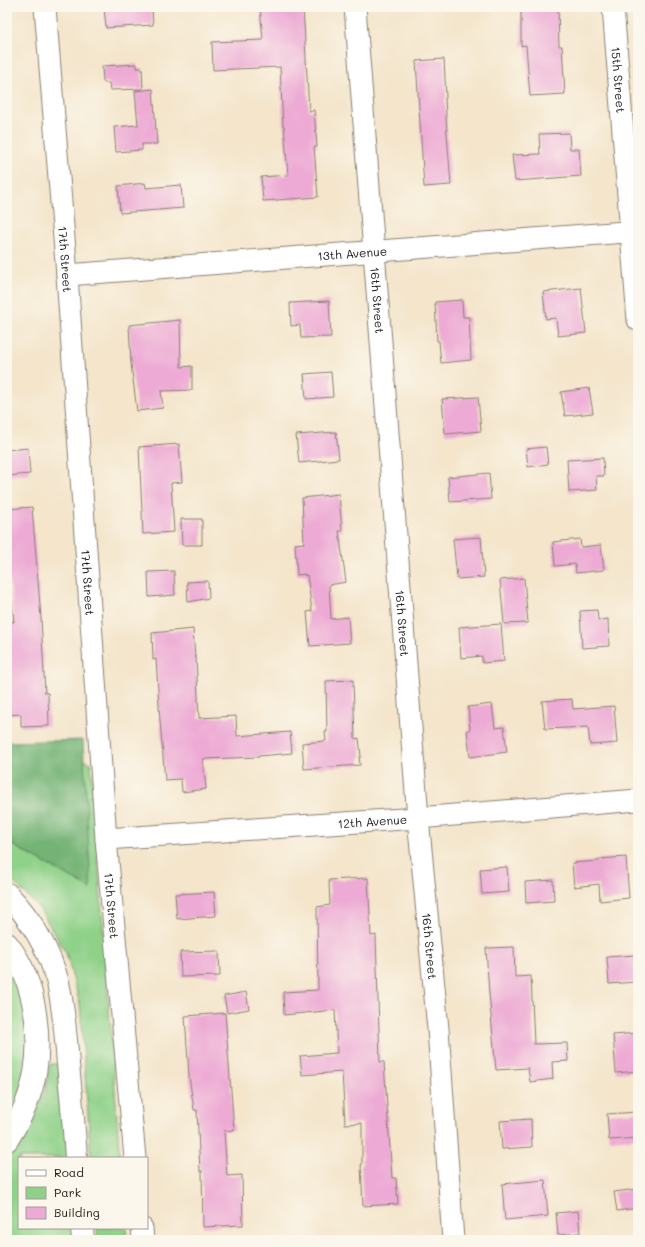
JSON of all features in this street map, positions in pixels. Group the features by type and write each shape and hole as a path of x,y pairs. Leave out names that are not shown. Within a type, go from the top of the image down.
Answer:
{"highway":[{"path":"7,894 25,914 35,929 51,962 58,982 64,1014 76,1157"},
{"path":"7,944 18,961 30,992 34,1010 37,1043 36,1060 30,1095 7,1140"},
{"path":"82,1229 83,1240"}],"street":[{"name":"17th Street","path":"45,7 66,275 106,839 135,1157"},
{"name":"16th Street","path":"355,7 418,818 438,1029 452,1240"},
{"name":"15th Street","path":"613,7 635,232 638,320"},
{"name":"13th Avenue","path":"66,275 635,232"},
{"name":"12th Avenue","path":"106,839 418,818 638,800"},
{"path":"142,1229 143,1240"}],"green space":[{"path":"83,740 91,889 7,842 7,742"},
{"path":"82,760 91,763 120,1157 91,1157 80,1004 66,953 39,908 7,876 7,842 90,888"},
{"path":"7,960 9,962 29,1023 22,1089 7,1118"},
{"path":"50,1064 63,1064 71,1157 18,1157 18,1229 77,1229 78,1240 7,1240 7,1160 23,1142 44,1094"},
{"path":"97,1229 126,1229 127,1240 98,1240"}],"building":[{"path":"104,7 152,7 153,25 106,28"},
{"path":"260,7 303,7 309,111 314,110 317,147 314,147 318,197 263,201 261,177 288,175 283,126 280,67 213,70 212,42 263,40"},
{"path":"521,7 558,7 559,46 562,46 565,94 530,96 526,45 521,46"},
{"path":"444,59 451,185 424,187 416,61"},
{"path":"137,64 137,68 142,68 143,89 110,90 109,83 103,82 102,66"},
{"path":"153,89 157,144 142,144 142,150 116,152 114,127 138,125 135,91"},
{"path":"569,133 570,149 579,149 581,176 515,181 512,155 540,154 539,134"},
{"path":"145,183 146,188 181,185 183,208 120,213 118,186"},
{"path":"581,288 586,333 558,336 556,318 546,319 543,292"},
{"path":"462,300 463,317 469,317 471,360 441,363 439,341 437,341 435,302"},
{"path":"329,301 331,337 301,338 300,325 291,326 290,303"},
{"path":"180,320 181,367 192,366 192,390 161,391 163,408 137,411 131,364 129,325"},
{"path":"331,372 333,397 306,399 304,374"},
{"path":"589,388 593,413 565,416 561,392"},
{"path":"478,397 481,431 445,434 442,399"},
{"path":"336,432 339,459 299,463 296,435"},
{"path":"179,444 182,482 171,483 174,532 143,534 139,447"},
{"path":"546,447 548,464 528,467 526,449"},
{"path":"28,448 30,474 7,476 7,450"},
{"path":"603,458 604,476 596,476 597,490 569,492 567,460"},
{"path":"489,473 491,499 450,502 448,477"},
{"path":"339,494 342,531 339,531 346,582 329,585 331,619 348,617 350,643 310,646 307,612 312,611 307,575 297,575 295,544 304,543 302,498"},
{"path":"32,507 41,618 45,693 48,693 49,726 21,727 21,714 7,715 7,697 9,696 8,683 12,683 10,643 7,643 7,622 14,622 7,555 7,509"},
{"path":"181,519 202,519 202,545 182,545"},
{"path":"481,537 484,577 457,579 453,539"},
{"path":"580,539 581,547 601,545 604,570 576,573 575,564 555,566 553,542"},
{"path":"174,571 175,595 149,597 148,572"},
{"path":"524,578 528,623 504,624 500,580"},
{"path":"208,581 209,598 188,602 187,582"},
{"path":"597,610 598,620 608,619 609,646 582,648 580,611"},
{"path":"501,624 504,661 482,663 482,656 461,658 459,627"},
{"path":"193,629 199,718 236,716 237,736 290,732 292,753 259,757 203,759 206,789 182,792 181,779 165,780 156,659 153,660 152,633"},
{"path":"353,680 355,739 359,738 361,757 359,757 360,765 304,769 302,743 326,741 326,681"},
{"path":"572,699 573,709 614,706 617,743 590,745 588,727 545,729 542,701"},
{"path":"492,704 495,728 504,727 507,752 470,757 467,730 470,730 468,707"},
{"path":"626,857 629,898 600,901 599,884 574,887 572,863"},
{"path":"507,867 509,892 482,894 480,869"},
{"path":"368,878 371,936 376,935 380,1062 384,1062 392,1178 396,1178 398,1204 363,1206 361,1165 362,1123 345,1124 342,1072 302,1075 300,1056 337,1053 335,1010 284,1015 283,992 318,990 317,907 330,905 329,880"},
{"path":"553,880 554,901 526,903 525,882"},
{"path":"214,892 216,916 177,919 175,894"},
{"path":"514,947 515,977 531,976 534,1044 567,1043 568,1061 552,1062 553,1079 530,1082 528,1068 496,1070 486,948"},
{"path":"219,951 220,976 181,977 180,952"},
{"path":"634,955 635,982 609,984 607,957"},
{"path":"246,992 249,1009 227,1013 224,996"},
{"path":"225,1013 234,1130 224,1131 227,1176 242,1175 243,1225 203,1227 202,1171 200,1171 197,1110 194,1110 189,1076 185,1016"},
{"path":"638,1033 638,1071 616,1073 613,1035"},
{"path":"638,1112 638,1138 609,1140 607,1114"},
{"path":"531,1119 532,1147 502,1149 500,1121"},
{"path":"545,1180 548,1216 505,1220 502,1184"},
{"path":"638,1189 638,1208 617,1211 614,1192"},
{"path":"578,1211 580,1233 558,1235 556,1213"}]}
